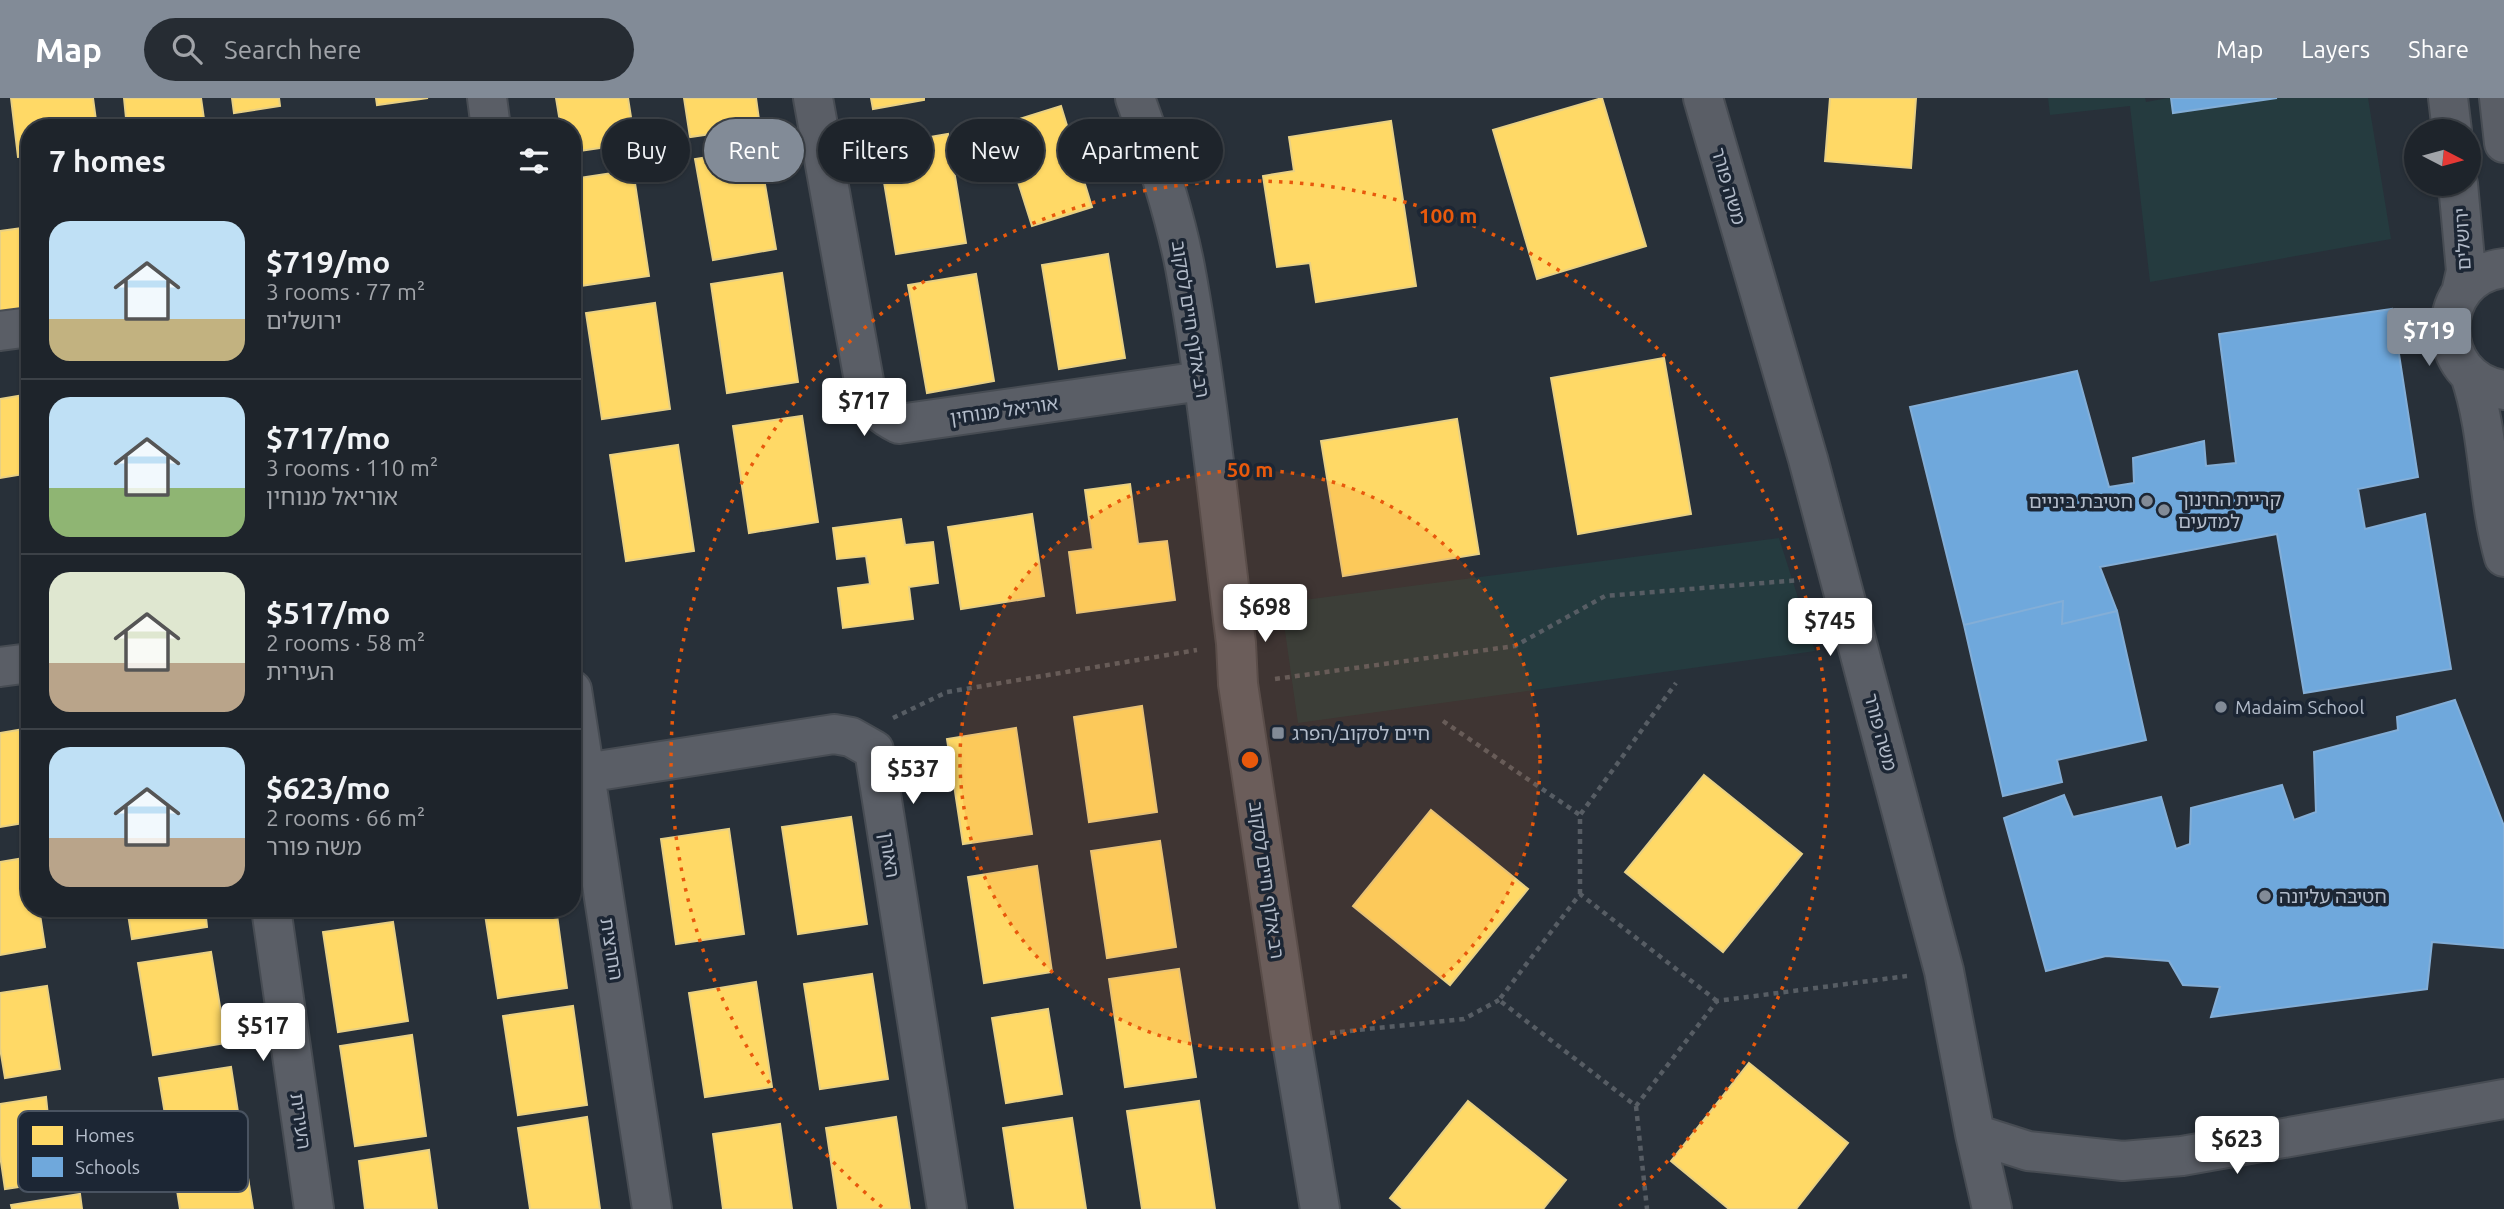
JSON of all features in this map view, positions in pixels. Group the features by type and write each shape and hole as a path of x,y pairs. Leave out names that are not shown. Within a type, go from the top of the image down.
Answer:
{"street":[{"path":"487,98 490,119"},
{"name":"אוריאל מנוחין","path":"813,98 866,392 875,409 886,418 899,424 1202,381"},
{"name":"רב אלוף חיים לסקוב","path":"1135,98 1170,202 1185,267 1236,643 1238,684 1290,1036 1320,1209"},
{"name":"משה פורר","path":"1703,98 1804,446 1944,971 1992,1209"},
{"path":"2448,98 2451,119"},
{"path":"2499,98 2504,143"},
{"name":"ירושלים","path":"2459,196 2466,271 2450,321 2450,336 2453,351 2460,364 2487,383"},
{"path":"2460,293 2484,274 2504,268"},
{"path":"0,331 21,328"},
{"path":"2487,383 2479,401 2492,501 2504,557"},
{"path":"0,667 21,664"},
{"path":"585,773 834,734 851,737"},
{"name":"האורן","path":"851,737 874,750 947,1209"},
{"name":"החרצית","path":"581,747 653,1209"},
{"name":"העירית","path":"272,917 314,1209"},
{"path":"1975,1134 2028,1151 2123,1161 2182,1156 2504,1099"}],"path":[{"path":"1238,684 1515,646 1605,596 1839,576"},
{"path":"851,737 947,692 1236,643"},
{"path":"1290,1036 1464,1019 1499,1000 1580,894 1580,815 1676,683"},
{"path":"1443,721 1580,815"},
{"path":"1580,894 1717,1001"},
{"path":"1647,1209 1636,1106 1717,1001 1944,971"},
{"path":"1499,1000 1636,1106"}],"green space":[{"path":"2048,98 2145,98 2146,102 2168,98 2368,98 2391,239 2150,282 2130,106 2050,115"},
{"path":"1779,538 1815,651 1298,723 1281,603"}],"building: Homes":[{"path":"11,98 93,98 96,119 21,119 21,157 18,157"},
{"path":"124,98 201,98 204,119 126,119"},
{"path":"232,98 279,98 280,106 234,113"},
{"path":"376,98 428,98 377,105"},
{"path":"556,98 628,98 631,119 602,119 602,148 581,151 581,119 560,119"},
{"path":"684,98 756,98 759,119 704,119 704,135 690,137 690,119 687,119"},
{"path":"871,98 924,98 924,100 873,109"},
{"path":"1602,98 1646,246 1537,279 1493,130"},
{"path":"1830,98 1916,98 1911,168 1825,161"},
{"path":"1061,106 1065,119 1058,119 1058,182 1084,182 1092,207 1032,226 1018,182 1044,182 1044,119 1019,119"},
{"path":"1391,121 1416,286 1316,302 1310,263 1277,267 1263,176 1294,171 1289,137"},
{"path":"947,134 947,182 956,182 966,243 896,254 884,182 933,182 933,137"},
{"path":"704,158 704,182 765,182 776,249 713,260 695,159"},
{"path":"602,175 602,182 635,182 649,276 581,286 581,178"},
{"path":"21,228 21,309 0,312 0,231"},
{"path":"1108,254 1125,358 1059,369 1042,265"},
{"path":"782,273 798,382 727,393 711,284"},
{"path":"976,274 994,381 927,393 908,285"},
{"path":"655,303 670,409 602,419 586,313"},
{"path":"1664,358 1691,514 1578,534 1551,378"},
{"path":"21,396 21,474 0,478 0,399"},
{"path":"802,416 818,522 749,533 733,426"},
{"path":"1457,419 1479,554 1343,576 1321,441"},
{"path":"678,445 694,551 626,561 610,455"},
{"path":"1130,484 1138,544 1167,541 1175,600 1077,613 1069,552 1093,549 1085,490"},
{"path":"1032,514 1044,596 961,609 948,527"},
{"path":"901,519 905,545 933,542 938,583 909,587 913,619 843,628 838,588 870,584 866,556 837,559 833,528"},
{"path":"1142,706 1157,812 1089,822 1074,717"},
{"path":"1016,728 1032,834 963,844 947,739"},
{"path":"21,730 21,824 0,827 0,733"},
{"path":"1704,775 1802,854 1723,952 1625,872"},
{"path":"1431,810 1528,889 1450,985 1353,906"},
{"path":"851,817 867,924 798,934 782,827"},
{"path":"729,829 744,934 676,944 661,839"},
{"path":"1160,841 1176,947 1107,958 1091,851"},
{"path":"21,858 21,917 40,917 45,947 0,955 0,862"},
{"path":"1037,866 1052,972 984,983 968,877"},
{"path":"128,917 206,917 207,927 132,939"},
{"path":"485,917 557,917 567,988 498,998"},
{"path":"393,922 408,1021 338,1032 323,932"},
{"path":"211,952 226,1043 153,1055 138,963"},
{"path":"1179,969 1196,1077 1125,1087 1109,979"},
{"path":"872,974 888,1079 820,1089 804,984"},
{"path":"756,982 772,1087 705,1097 689,993"},
{"path":"47,986 60,1069 5,1078 0,1048 0,993"},
{"path":"573,1006 587,1105 518,1115 503,1016"},
{"path":"1048,1009 1062,1094 1006,1103 992,1018"},
{"path":"412,1035 426,1136 355,1146 340,1046"},
{"path":"1749,1063 1848,1143 1796,1209 1729,1209 1671,1161"},
{"path":"231,1067 238,1111 164,1111 159,1078"},
{"path":"46,1097 47,1111 18,1111 18,1187 5,1189 0,1155 0,1104"},
{"path":"1199,1101 1215,1209 1142,1209 1127,1111"},
{"path":"1468,1101 1566,1180 1543,1209 1403,1209 1390,1198"},
{"path":"587,1117 600,1209 530,1209 518,1128"},
{"path":"896,1117 910,1209 838,1209 826,1128"},
{"path":"1072,1118 1086,1209 1015,1209 1003,1128"},
{"path":"780,1124 792,1209 723,1209 713,1134"},
{"path":"429,1150 437,1209 365,1209 359,1161"},
{"path":"248,1178 253,1209 180,1209 177,1192 248,1192"},
{"path":"80,1194 82,1209 12,1209 11,1205"}],"building: Schools":[{"path":"2171,98 2277,98 2173,113"},
{"name":"חטיבת ביניים","path":"2392,309 2418,477 2358,489 2365,529 2425,514 2451,669 2304,693 2277,534 2100,567 2117,611 2062,624 2063,601 1964,625 1910,407 2077,371 2109,487 2134,483 2133,458 2204,441 2206,466 2236,463 2219,334"},
{"path":"2063,601 2062,624 2117,611 2146,740 2057,760 2062,782 2003,796 1964,625"},
{"name":"חטיבה עליונה","path":"2455,700 2504,826 2504,948 2432,942 2427,989 2211,1017 2220,987 2183,985 2169,961 2106,956 2046,971 2004,818 2064,795 2073,817 2161,797 2176,849 2190,844 2191,808 2282,785 2294,820 2316,812 2314,752 2398,730 2397,717"}],"place":[{"name":"חטיבת ביניים","path":"2147,501"},
{"name":"קריית החינוך למדעים","path":"2164,510"},
{"name":"Madaim School","path":"2221,707"},
{"name":"חיים לסקוב/הפרג","path":"1278,733"},
{"name":"חטיבה עליונה","path":"2265,896"}]}
